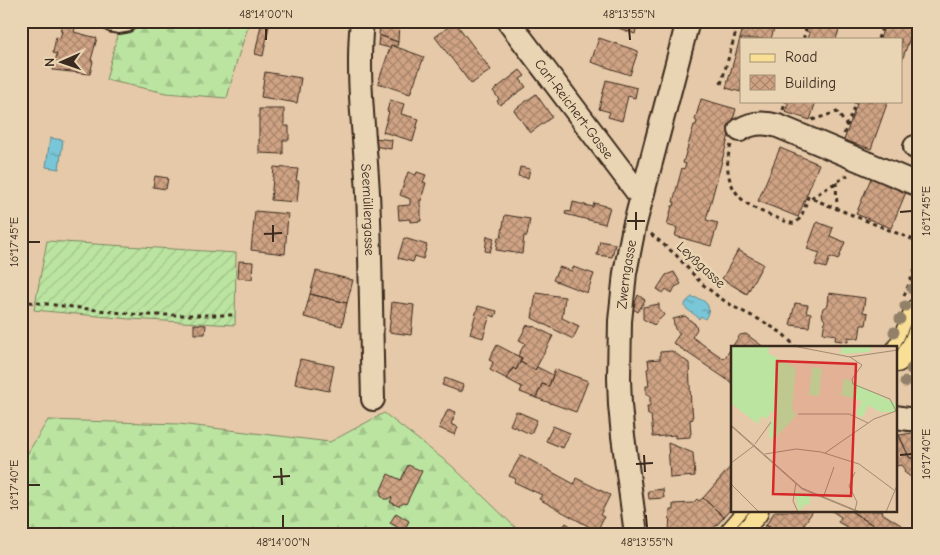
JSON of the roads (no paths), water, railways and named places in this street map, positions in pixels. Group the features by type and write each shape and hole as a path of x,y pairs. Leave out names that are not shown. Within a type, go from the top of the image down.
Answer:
{"main road":[{"path":"898,355 906,342 919,312"},
{"path":"734,534 753,512"}],"street":[{"path":"112,21 125,21"},
{"name":"Seemüllergasse","path":"362,21 360,85 368,192 373,399"},
{"name":"Carl-Reichert-Gasse","path":"508,21 641,197"},
{"name":"Zwerngasse","path":"636,534 621,420 619,378 620,320 634,227 688,21"},
{"path":"740,130 752,124 761,123 778,126 919,186"},
{"path":"898,417 919,419"}],"water":[{"path":"50,138 63,140 59,169 46,167"},
{"path":"692,297 704,301 708,306 708,314 705,319 701,316 699,319 685,307 687,301"}],"tram line":[{"path":"898,350 919,303"},
{"path":"730,534 749,512"}]}
